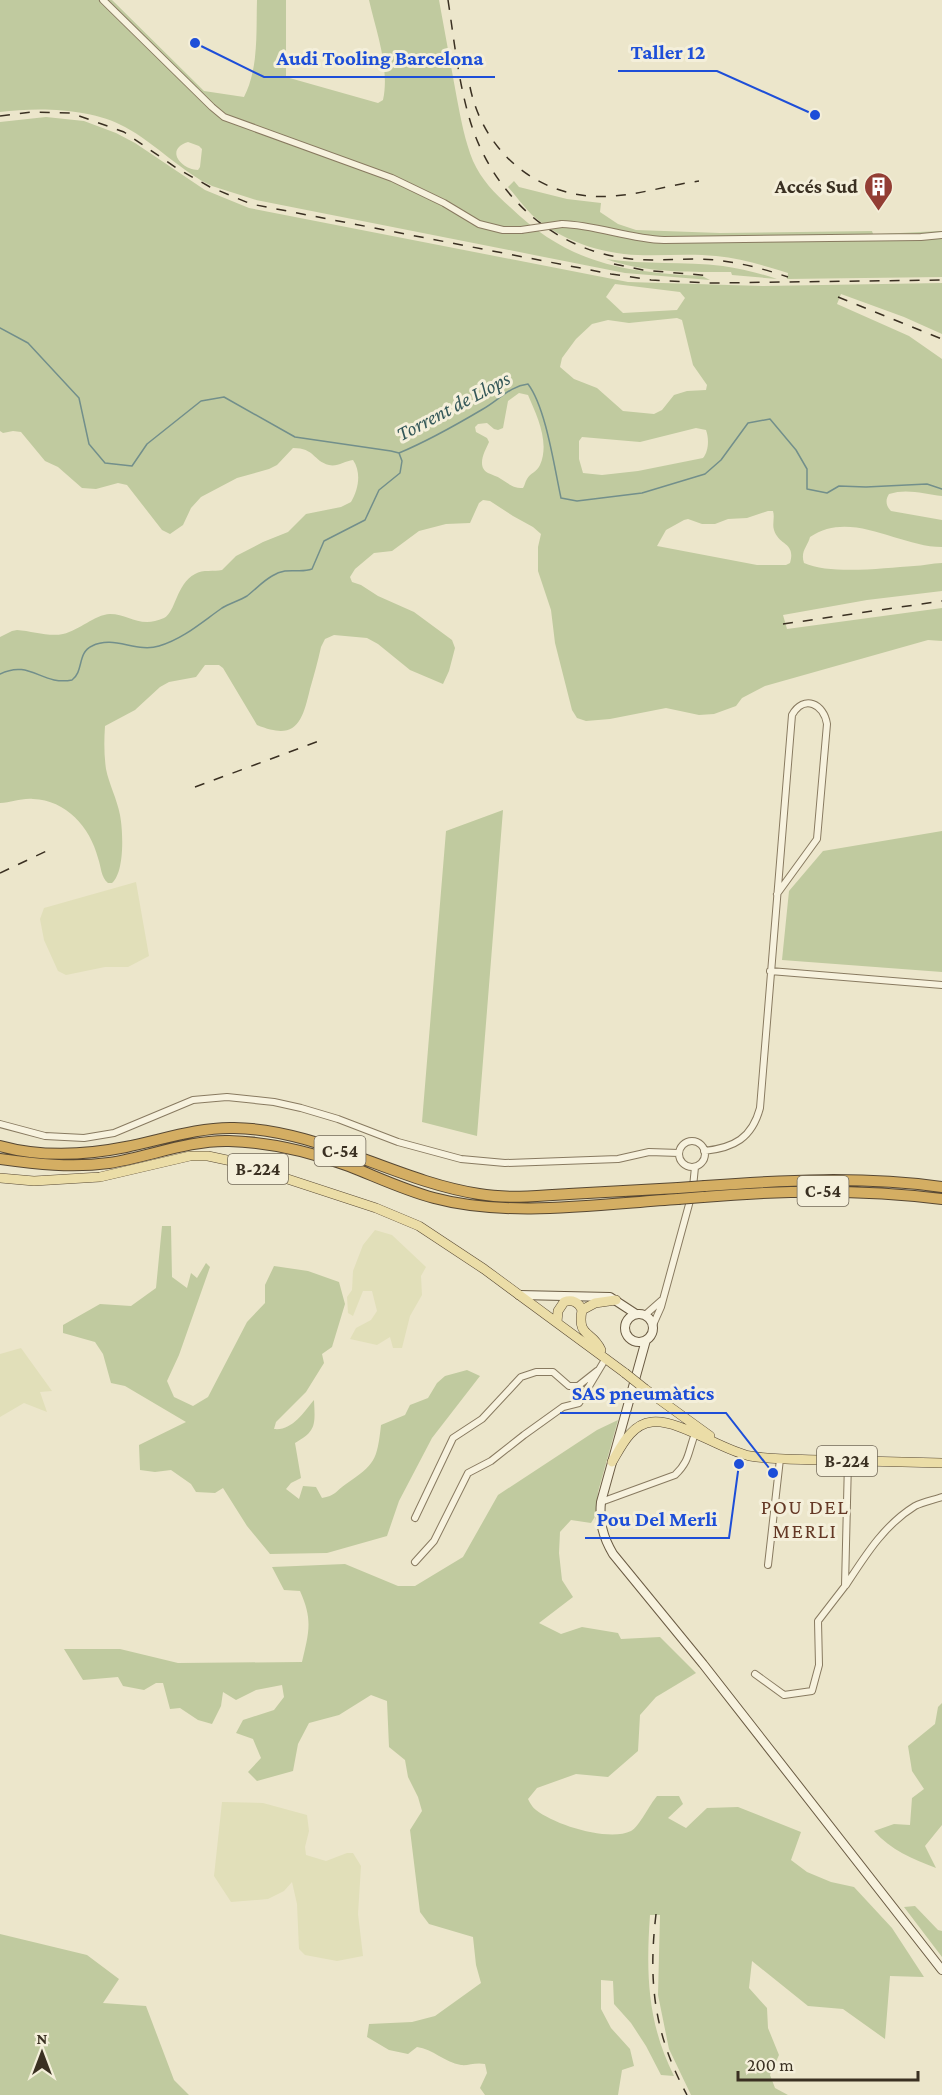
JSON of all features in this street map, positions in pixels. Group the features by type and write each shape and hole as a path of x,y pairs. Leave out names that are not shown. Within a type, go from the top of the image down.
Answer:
{"highway":[{"name":"C-54","path":"0,1146 20,1151 92,1153 189,1133 232,1128 273,1132 319,1144 416,1180 480,1195 678,1193"},
{"name":"C-54","path":"0,1159 65,1166 108,1163 172,1148 229,1141 273,1145 301,1151 434,1198 473,1205 523,1207 704,1191 785,1180 838,1179 942,1187"},
{"name":"C-54","path":"704,1191 861,1192 942,1199"}],"main road":[{"name":"B-224","path":"0,1178 34,1181 100,1177 190,1156 208,1156 236,1162 399,1216 419,1226 557,1322 724,1446 744,1454 780,1459 942,1463"},
{"path":"519,1295 603,1296 641,1314 653,1326 652,1334 646,1340 632,1387 601,1502 602,1528 605,1539 612,1554 703,1664 942,1970"},
{"path":"557,1322 558,1311 564,1302 574,1301 579,1304 582,1310 581,1328 598,1345 604,1357"},
{"path":"582,1310 594,1303 619,1302"},
{"path":"619,1302 626,1321 625,1334 635,1342 641,1361"},
{"path":"626,1321 641,1314"},
{"path":"635,1342 646,1340"},
{"path":"612,1462 630,1433 646,1423 666,1423 724,1446"}],"street":[{"path":"104,0 224,117 401,182 444,203 479,224 503,230 521,230 562,224 588,226 631,237 664,240 941,235"},
{"path":"704,1151 731,1146 740,1141 758,1118 792,715 799,706 816,705 825,712 827,724 817,839 777,894"},
{"path":"770,971 942,985"},
{"path":"0,1124 45,1136 84,1138 114,1133 194,1100 227,1097 274,1102 301,1108 338,1119 398,1142 461,1159 505,1163 618,1159 650,1152 679,1152"},
{"path":"653,1326 692,1191 695,1167 704,1159 704,1151 699,1144 691,1142 683,1145 679,1152 683,1164 695,1167"},
{"path":"641,1314 662,1300"},
{"path":"415,1562 434,1541 468,1473 491,1461 563,1407 579,1402 604,1357"},
{"path":"415,1518 453,1438 482,1419 521,1377 536,1372 553,1372 569,1386 578,1386 598,1371"},
{"path":"601,1502 675,1475 684,1467 691,1452 690,1444 695,1434"},
{"path":"768,1565 780,1459"},
{"path":"846,1586 848,1461"},
{"path":"755,1674 784,1695 812,1691 819,1665 818,1621 846,1586 869,1549 886,1530 915,1506 942,1497"}],"shaded area":[{"path":"136,882 149,956 128,967 105,967 66,975 58,971 44,940 40,919 44,908"},
{"path":"375,1230 392,1235 426,1267 421,1276 422,1295 410,1316 402,1348 393,1348 390,1337 377,1345 350,1339 356,1328 371,1320 377,1311 372,1291 363,1291 353,1316 348,1313 347,1297 352,1290 353,1271 363,1245"},
{"path":"21,1348 52,1391 40,1392 47,1412 24,1403 0,1417 0,1354"},
{"path":"222,1802 263,1803 307,1815 309,1831 305,1847 306,1855 326,1861 353,1853 361,1866 358,1914 363,1956 337,1961 305,1955 299,1949 297,1904 292,1882 284,1891 268,1899 231,1902 214,1876"}],"green space":[{"path":"0,0 112,0 204,91 244,97 254,62 257,0 286,0 286,77 378,103 383,100 385,75 369,0 439,0 468,146 480,174 499,197 532,226 576,253 622,267 647,272 702,276 710,280 625,273 256,200 212,186 147,141 111,121 64,110 0,112","holes":["188,142 202,149 198,170 181,163 176,154 181,145"]},
{"path":"46,117 84,121 135,143 205,190 249,208 628,282 763,286 942,283 942,334 904,317 841,294 837,304 909,336 942,359 942,496 902,491 889,494 887,505 891,511 942,520 942,547 909,542 858,528 842,527 826,529 810,537 803,555 804,563 815,567 843,570 942,563 942,591 867,600 783,615 787,629 942,608 942,641 928,640 765,686 742,698 736,706 714,714 699,715 666,708 610,719 586,721 577,718 572,710 555,643 551,610 538,571 538,547 541,534 490,501 483,500 479,503 470,523 446,524 419,531 392,551 374,553 355,569 350,577 352,582 414,612 452,640 455,648 443,684 410,670 367,638 334,635 325,639 321,647 304,711 300,720 289,730 281,731 257,725 219,665 205,665 196,677 169,682 160,687 135,710 105,726 106,769 119,809 122,840 119,870 112,883 108,883 89,836 83,826 66,810 56,804 33,799 0,803 0,637 17,630 63,634 98,617 110,614 141,622 164,618 171,610 184,584 195,574 222,570 236,556 288,532 306,514 341,507 351,502 356,492 358,476 353,460 329,465 306,450 293,448 277,465 237,478 201,497 191,508 183,525 170,534 162,530 127,485 118,483 96,489 82,488 58,467 45,461 21,432 3,433 0,431 0,122","holes":["615,284 680,292 685,298 677,310 623,313 606,297","677,318 682,320 693,365 707,385 706,390 687,391 674,395 662,410 654,414 623,411 597,388 574,379 560,367 562,358 576,339 592,324 608,320 629,323","519,393 528,395 543,438 544,447 540,465 528,477 523,488 513,486 484,470 482,458 489,442 487,438 476,432 475,427 478,424 487,423 494,429 503,428 508,401","696,428 706,430 708,444 703,458 638,471 602,475 583,473 579,459 579,441 582,437 640,442","773,511 774,530 791,551 790,563 757,565 657,546 666,530 684,520 715,524 728,519 747,518"]},
{"path":"514,181 519,187 567,199 601,203 600,212 618,224 636,230 720,233 872,231 873,234 939,231 942,232 942,277 787,279 788,273 725,257 610,252 582,244 543,224 529,212 508,187"},
{"path":"606,259 723,266 777,279 732,275 731,272 652,269"},
{"path":"503,810 477,1136 422,1122 446,831"},
{"path":"942,831 942,972 782,960 789,891 823,851"},
{"path":"162,1226 171,1226 172,1277 187,1288 191,1273 197,1278 206,1263 210,1267 179,1355 167,1381 174,1397 193,1406 208,1397 247,1322 265,1303 265,1285 274,1266 308,1271 339,1282 345,1304 332,1347 322,1354 324,1363 306,1392 276,1422 274,1429 292,1424 314,1400 313,1426 307,1435 295,1443 301,1478 291,1483 286,1489 299,1499 303,1486 316,1487 322,1498 330,1496 369,1466 376,1454 381,1425 405,1415 410,1405 428,1398 437,1383 445,1376 467,1370 480,1376 432,1438 399,1501 387,1536 327,1553 270,1554 247,1526 223,1488 215,1493 196,1492 191,1484 171,1470 155,1472 140,1470 139,1445 186,1422 125,1386 111,1383 103,1354 95,1342 63,1333 63,1325 100,1304 131,1306 156,1288"},
{"path":"618,1420 598,1492 596,1515 591,1523 571,1520 560,1532 559,1553 562,1580 573,1597 539,1623 561,1634 582,1627 618,1633 621,1639 660,1637 696,1673 656,1697 640,1715 638,1751 608,1777 576,1774 537,1788 528,1799 535,1809 556,1821 582,1830 610,1834 621,1834 634,1829 657,1796 679,1796 683,1804 668,1818 686,1828 707,1808 738,1807 801,1832 791,1860 807,1872 831,1882 854,1887 892,1928 924,1977 890,1976 885,2039 843,2009 808,2006 752,1961 749,1988 767,2008 768,2028 779,2055 770,2075 775,2088 788,2095 691,2095 669,2049 658,1995 660,1915 650,1915 648,1957 650,1997 658,2036 674,2076 661,2075 631,2023 614,2004 613,1981 601,1980 601,2009 611,2028 630,2049 634,2066 622,2070 618,2095 485,2095 480,2088 487,2073 485,2064 461,2065 417,2047 408,2054 389,2050 367,2037 369,2024 412,2022 435,2016 481,1983 476,1965 473,1937 429,1924 420,1912 410,1830 422,1811 408,1777 405,1760 389,1747 387,1701 371,1695 339,1715 309,1723 298,1744 293,1771 257,1781 248,1772 261,1758 253,1739 236,1733 243,1720 274,1710 284,1697 282,1685 256,1690 236,1700 223,1692 221,1706 212,1724 198,1720 180,1708 170,1709 163,1683 156,1683 144,1690 123,1686 118,1677 83,1680 64,1649 120,1649 178,1663 302,1662 308,1626 307,1610 300,1591 284,1590 272,1567 345,1564 398,1586 415,1586 463,1557 498,1495 597,1430"},
{"path":"942,1703 942,1825 925,1846 936,1868 902,1853 887,1844 874,1831 894,1824 910,1825 912,1798 924,1789 912,1771 908,1746 935,1724 938,1707"},
{"path":"915,1906 938,1930 942,1931 942,1957 904,1907"},
{"path":"0,1934 87,1955 119,1979 103,2003 146,2006 174,2080 189,2095 0,2095"}],"waterway":[{"name":"Torrent de Llops","path":"0,328 28,343 79,398 89,444 105,463 132,466 147,444 201,401 224,397 295,437 399,453 452,427 510,390 528,384 545,422 561,498 577,501 642,493 705,474 721,460 748,423 770,419 796,450 807,469 807,489 827,493 839,486 927,484 942,489"},
{"path":"0,674 20,669 52,679 72,680 78,672 84,653 92,646 109,642 150,648 168,643 192,630 222,608 247,596 278,573 312,569 324,541 365,520 379,490 400,473 402,461 399,453"}],"railway":[{"path":"448,0 462,88 479,144 492,170 528,213 575,244 602,254 639,260 719,260 788,277"},
{"path":"470,87 477,111 488,134 520,169 541,182 563,191 587,196 613,196 699,181"},
{"path":"0,116 31,112 71,113 124,132 178,169 210,187 251,204 611,274 651,280 711,283 942,280"},
{"path":"614,264 643,270 712,276"},
{"path":"838,297 942,339"},
{"path":"783,624 942,601"},
{"path":"195,787 319,741"},
{"path":"0,873 53,848"},
{"path":"656,1914 653,1962 656,2007 667,2051 687,2095"}],"place":[{"name":"Audi Tooling Barcelona","path":"195,43"},
{"name":"Taller 12","path":"815,115"},
{"name":"Accés Sud","path":"879,212"},
{"name":"Pou Del Merli","path":"739,1464"},
{"name":"SAS pneumàtics","path":"773,1473"}],"district":[{"name":"POU DEL MERLI","path":"805,1519"}]}
